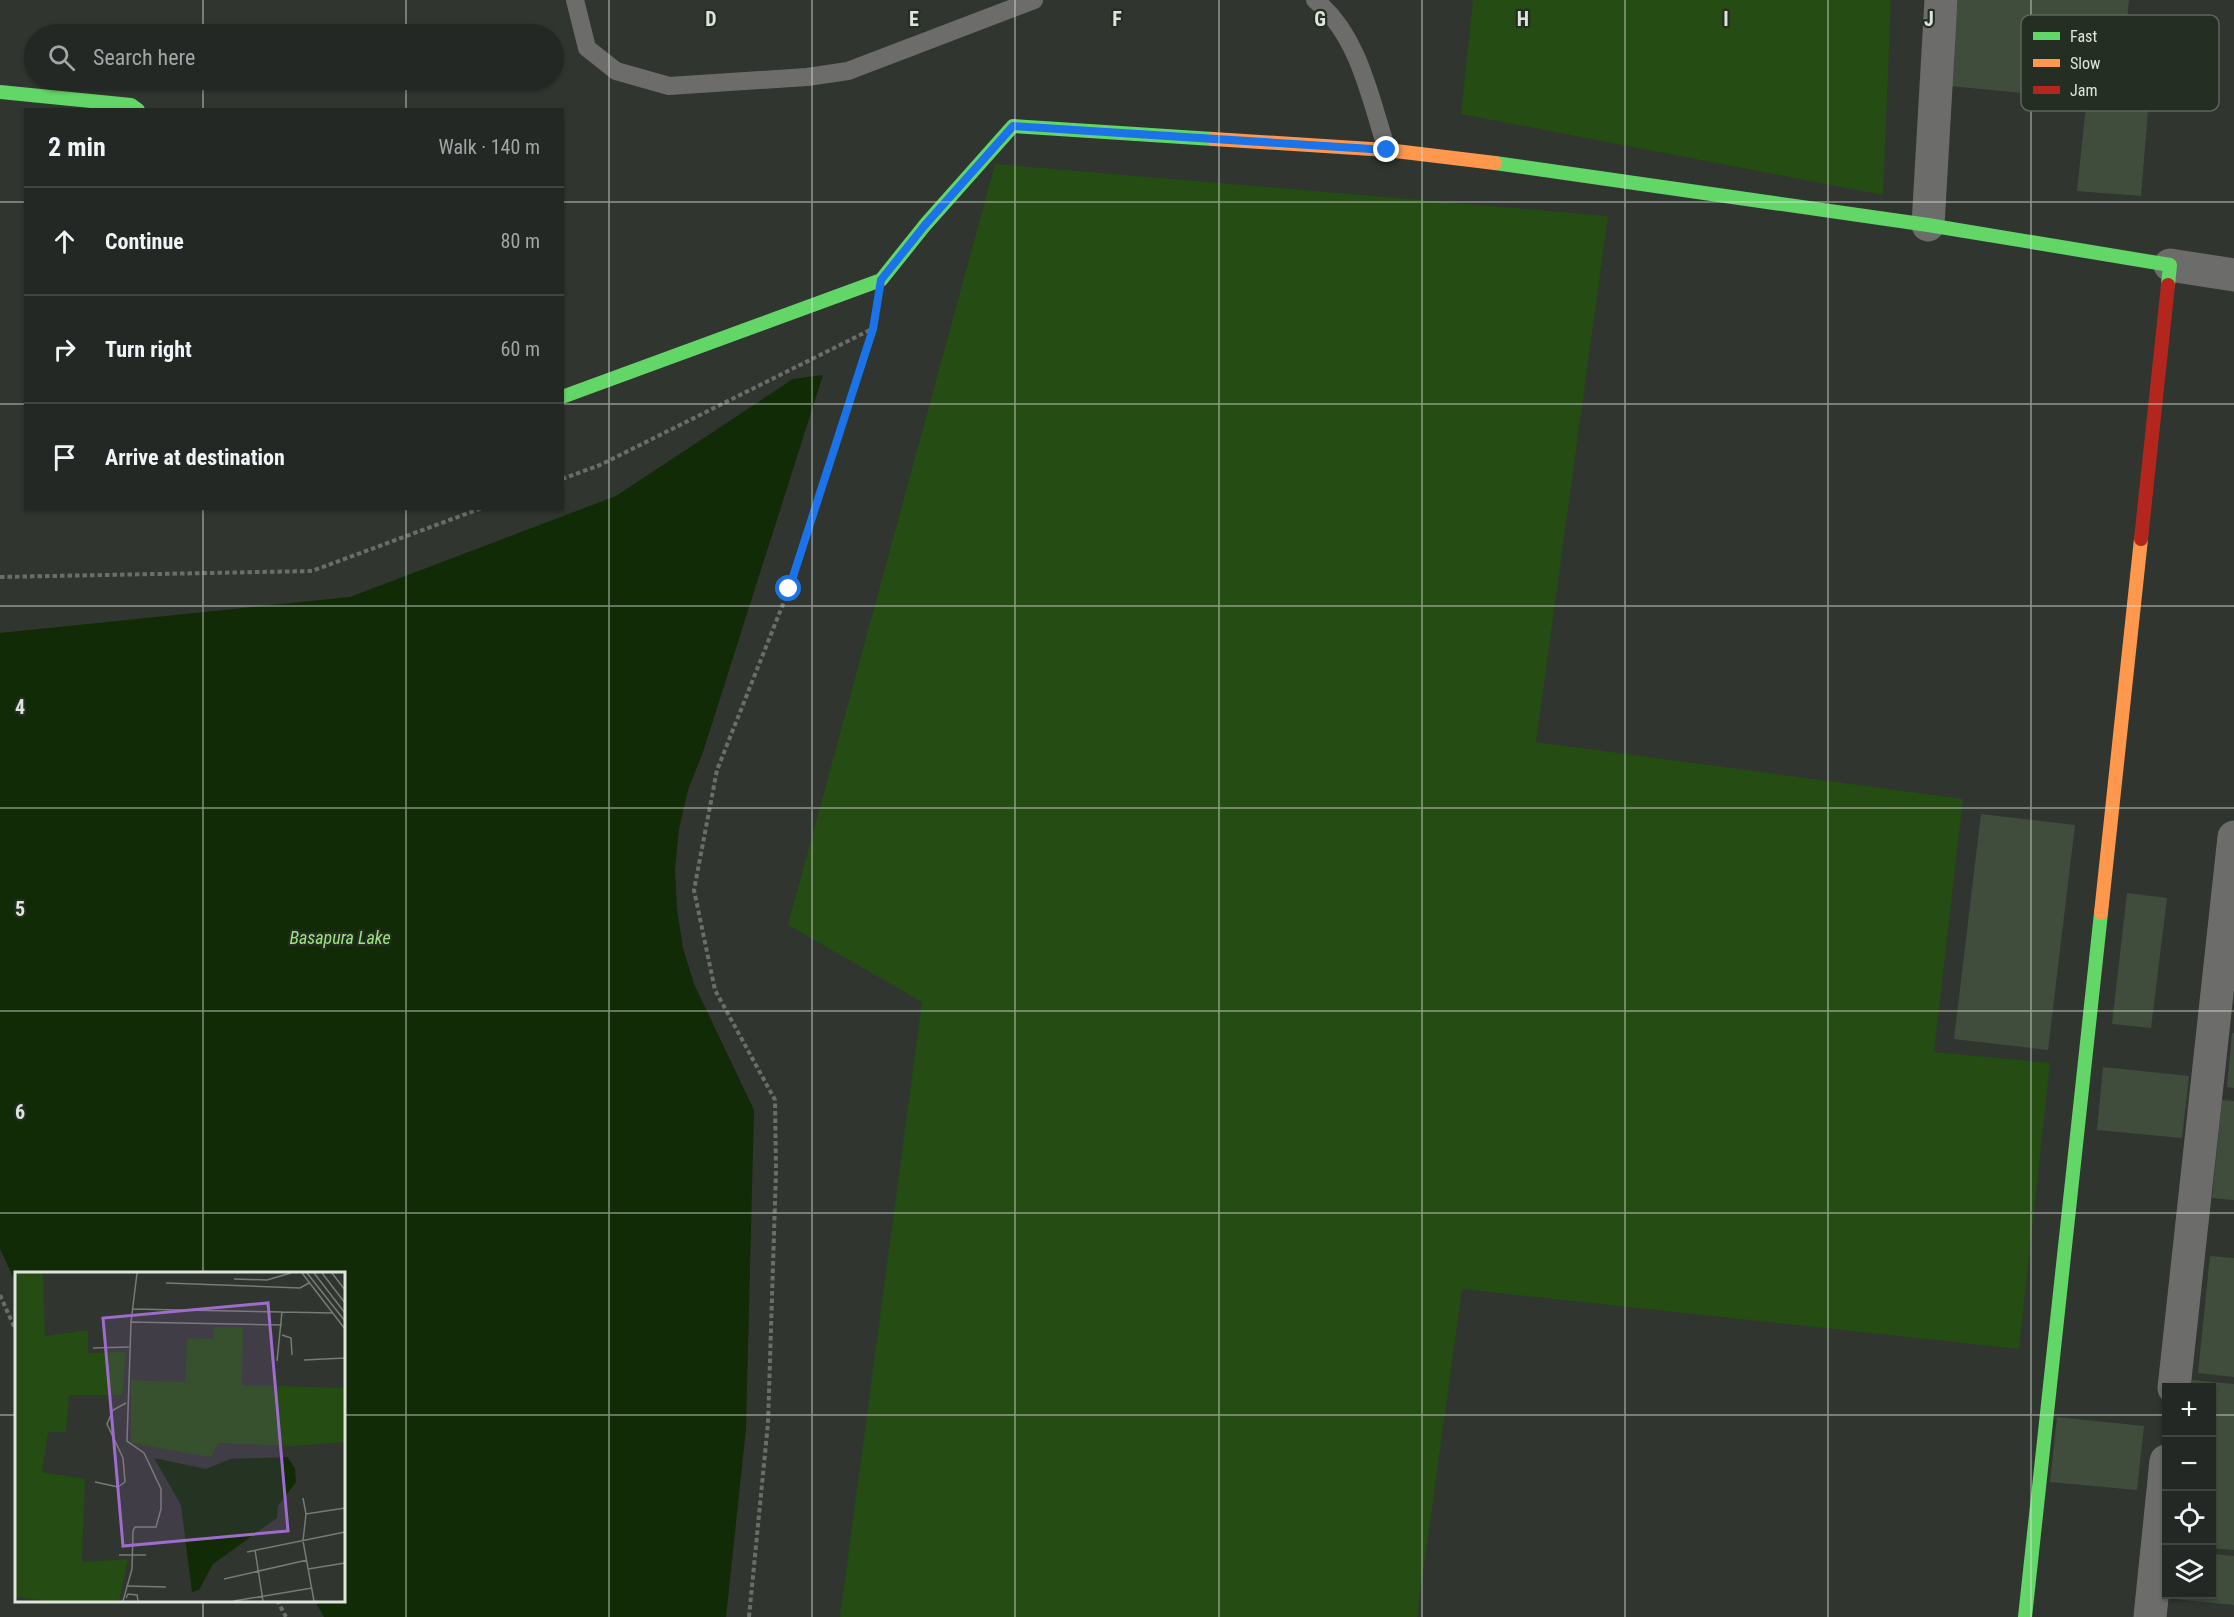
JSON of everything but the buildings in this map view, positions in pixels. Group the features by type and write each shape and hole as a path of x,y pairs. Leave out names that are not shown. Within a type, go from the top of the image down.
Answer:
{"street":[{"path":"1928,225 1941,0"},
{"path":"0,92 131,105 135,108"},
{"path":"564,396 881,280 925,225 1013,126 1387,150 1580,174 1928,225 2234,275"},
{"path":"2025,1617 2170,265"},
{"path":"2175,1383 2234,837"},
{"path":"2150,1617 2163,1491"}],"lane":[{"path":"575,0 587,48 616,71 669,86 807,77 848,71 1034,0"},
{"path":"1315,0 1329,11 1352,45 1387,150"}],"path":[{"path":"749,1617 768,1423 776,1171 775,1100 715,990 694,890 717,770 789,589 873,329 881,280"},
{"path":"564,478 600,465 873,329"},
{"path":"0,577 312,572 477,510"},
{"path":"0,1295 15,1329"},
{"path":"278,1602 286,1617"}],"shaded area":[{"path":"1473,0 1891,0 1883,195 1461,114"},
{"path":"995,164 1608,216 1536,742 1963,799 1934,1052 2050,1063 2019,1349 1462,1289 1417,1617 840,1617 922,1002 788,925"}],"water":[{"name":"Basapura Lake","path":"823,375 703,752 688,790 679,829 675,869 677,909 683,948 694,984 754,1110 746,1429 726,1617 324,1617 316,1602 345,1602 345,1272 15,1272 15,1281 0,1249 0,633 350,597 616,496 793,379"}],"traffic: fast":[{"path":"0,92 131,105 135,108"},
{"path":"564,396 881,280 925,225 1013,126 1213,139"},
{"path":"1495,163 1928,225 2170,265 2168,285"},
{"path":"2025,1617 2101,913"}],"traffic: slow":[{"path":"1213,139 1387,150 1495,163"},
{"path":"2101,913 2141,539"}],"traffic: jam":[{"path":"2141,539 2168,285"}],"route":[{"path":"789,589 873,329 881,280 925,225 1013,126 1387,150"}]}
